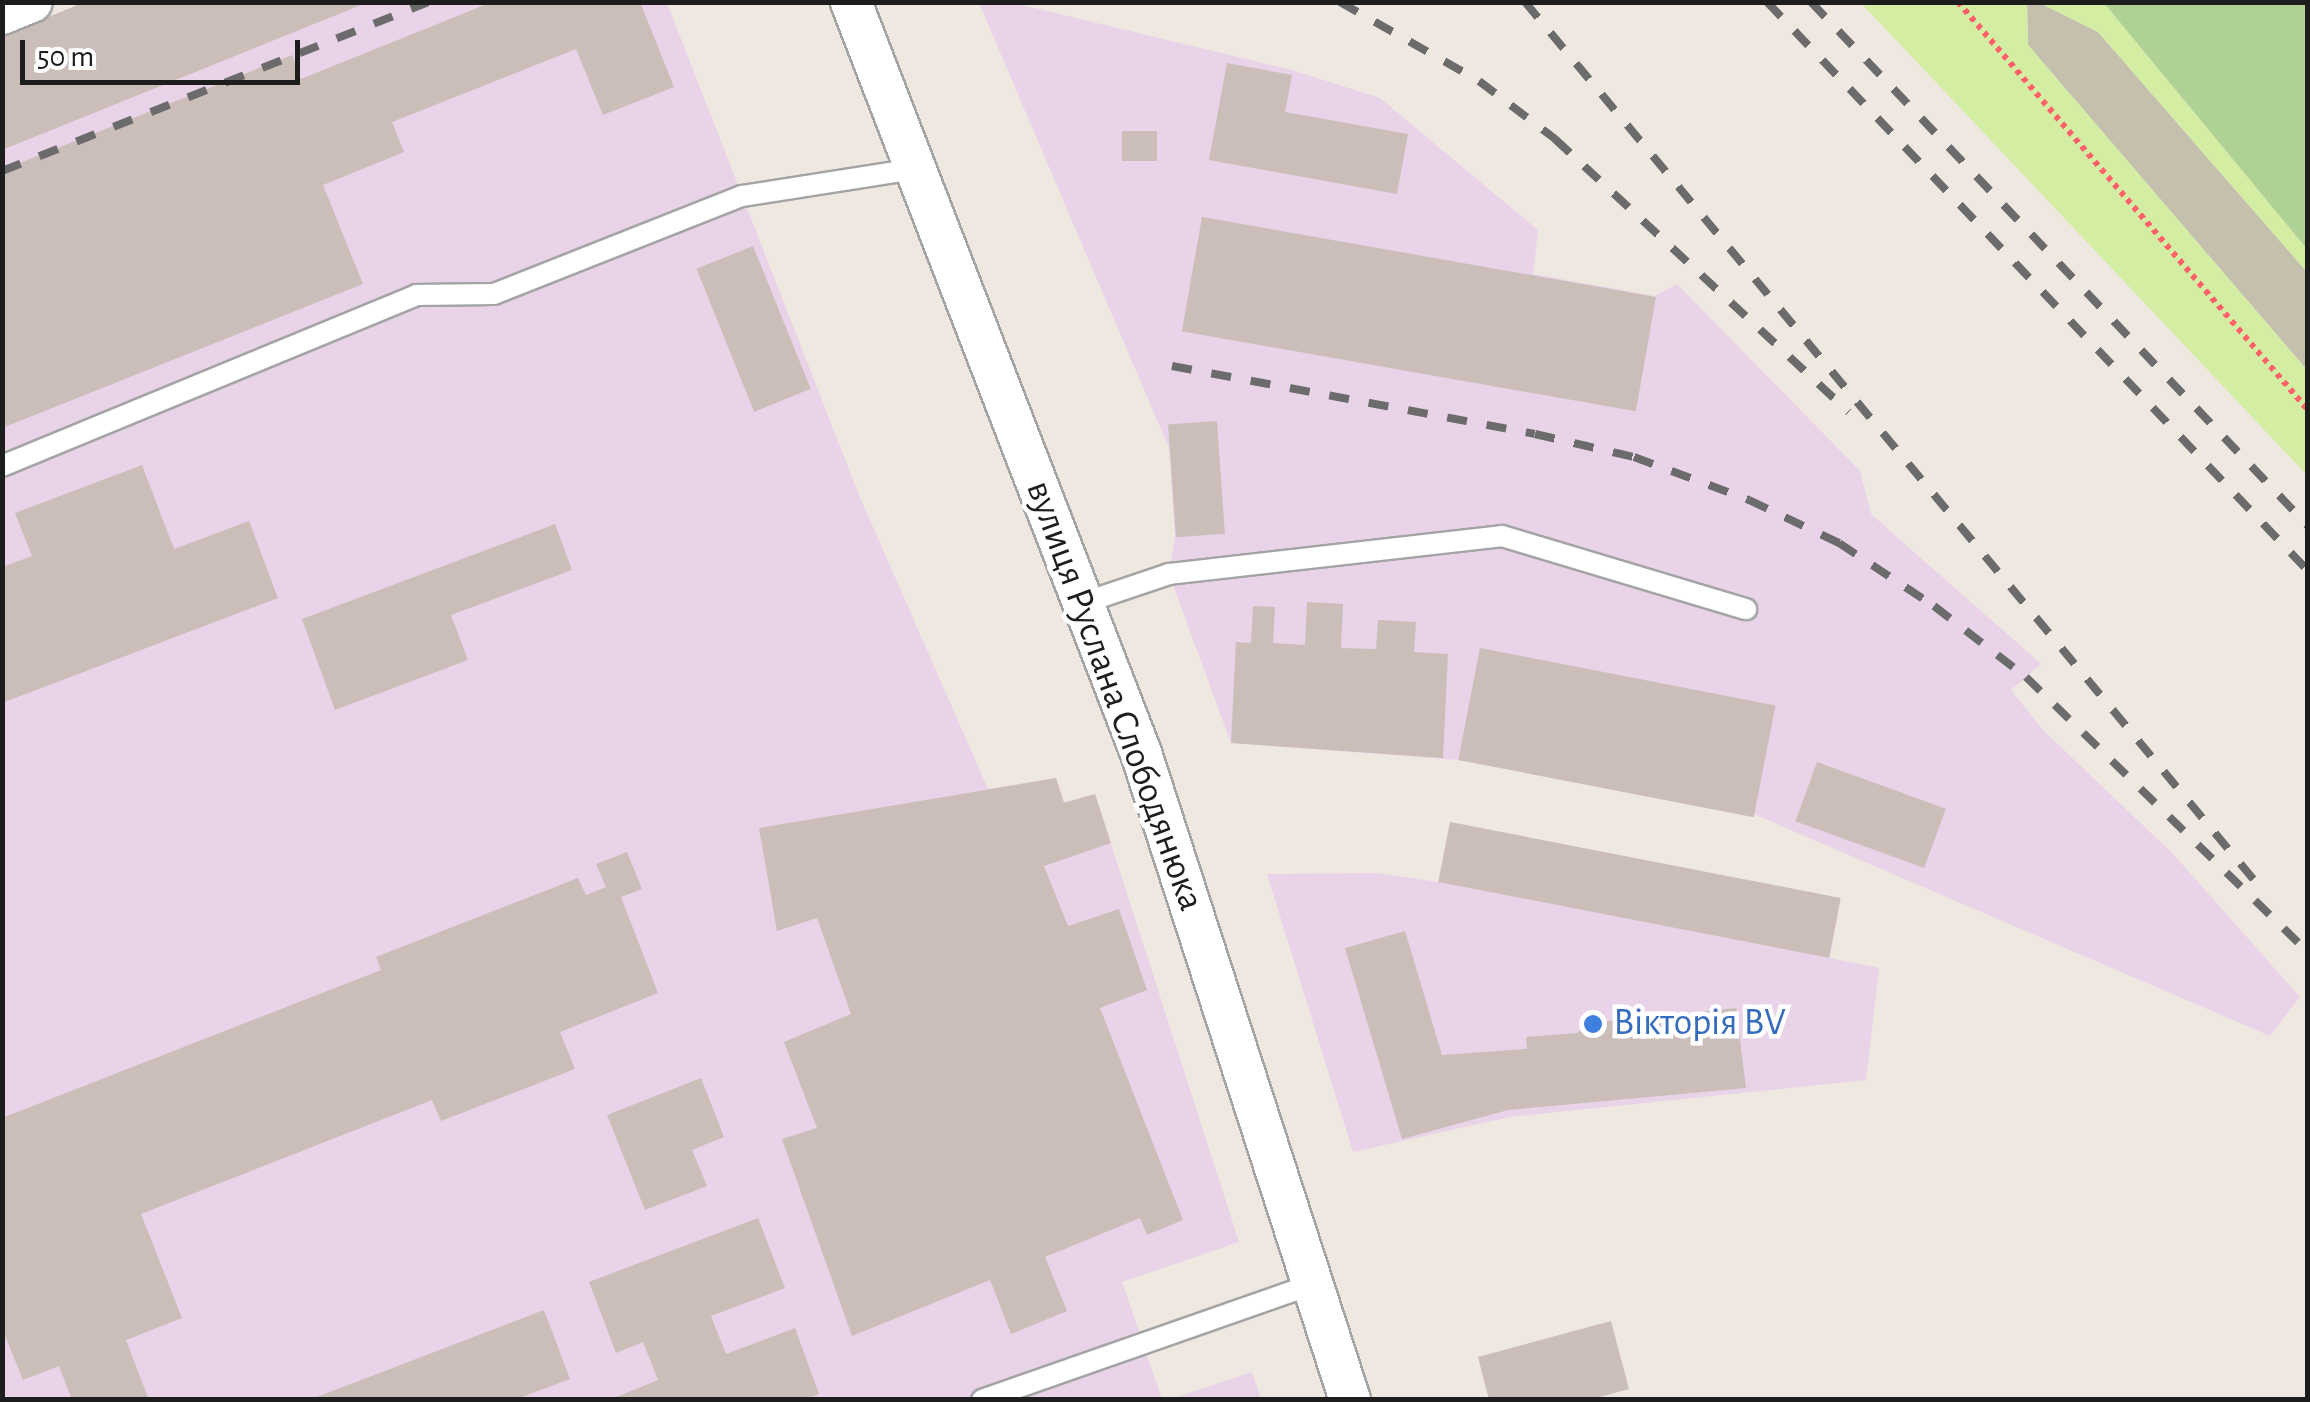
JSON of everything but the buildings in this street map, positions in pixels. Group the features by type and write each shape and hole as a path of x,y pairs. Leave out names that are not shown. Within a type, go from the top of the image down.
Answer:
{"street":[{"path":"2,14 32,2"},
{"name":"вулиця Руслана Слободянюка","path":"851,2 1141,753 1350,1400"}],"lane":[{"path":"2,466 416,295 494,294 742,196 916,169"},
{"path":"1083,603 1168,574 1502,536 1746,609"},
{"path":"982,1400 1314,1284"}],"path":[{"path":"1958,2 2308,410"}],"shaded area":[{"path":"85,3 667,3 859,495 988,789 1056,778 1064,802 1095,794 1239,1242 1122,1282 1162,1399 5,1400 3,36"},
{"path":"979,3 1014,3 1292,70 1380,98 1538,230 1533,274 1655,296 1677,284 1860,471 1871,514 2041,664 2011,690 2043,730 2173,854 2300,997 2270,1036 1756,815 1459,760 1231,743 1169,574 1175,537 1169,448"},
{"path":"2027,3 2040,3 2098,32 2307,272 2307,370 2028,45"},
{"name":"Вікторія BV","path":"1450,822 1840,899 1830,958 1879,968 1866,1080 1510,1117 1353,1152 1267,874 1377,873 1438,882"},
{"path":"1252,1372 1261,1399 1171,1399"}],"green space":[{"path":"1861,3 2027,3 2028,45 2307,370 2307,475"},
{"path":"2040,3 2104,3 2307,249 2307,272 2098,32"},
{"path":"2104,3 2307,3 2307,249"}],"railway":[{"path":"2,171 428,2"},
{"path":"1340,2 1479,81 1555,139 1849,412"},
{"path":"1525,2 2259,886"},
{"path":"1767,2 2308,571"},
{"path":"1811,2 2308,526"},
{"path":"1172,366 1535,434 1634,457 1749,500 1839,543 1934,606 2026,677 2308,952"}],"place":[{"name":"Вікторія BV","path":"1593,1024"}]}
